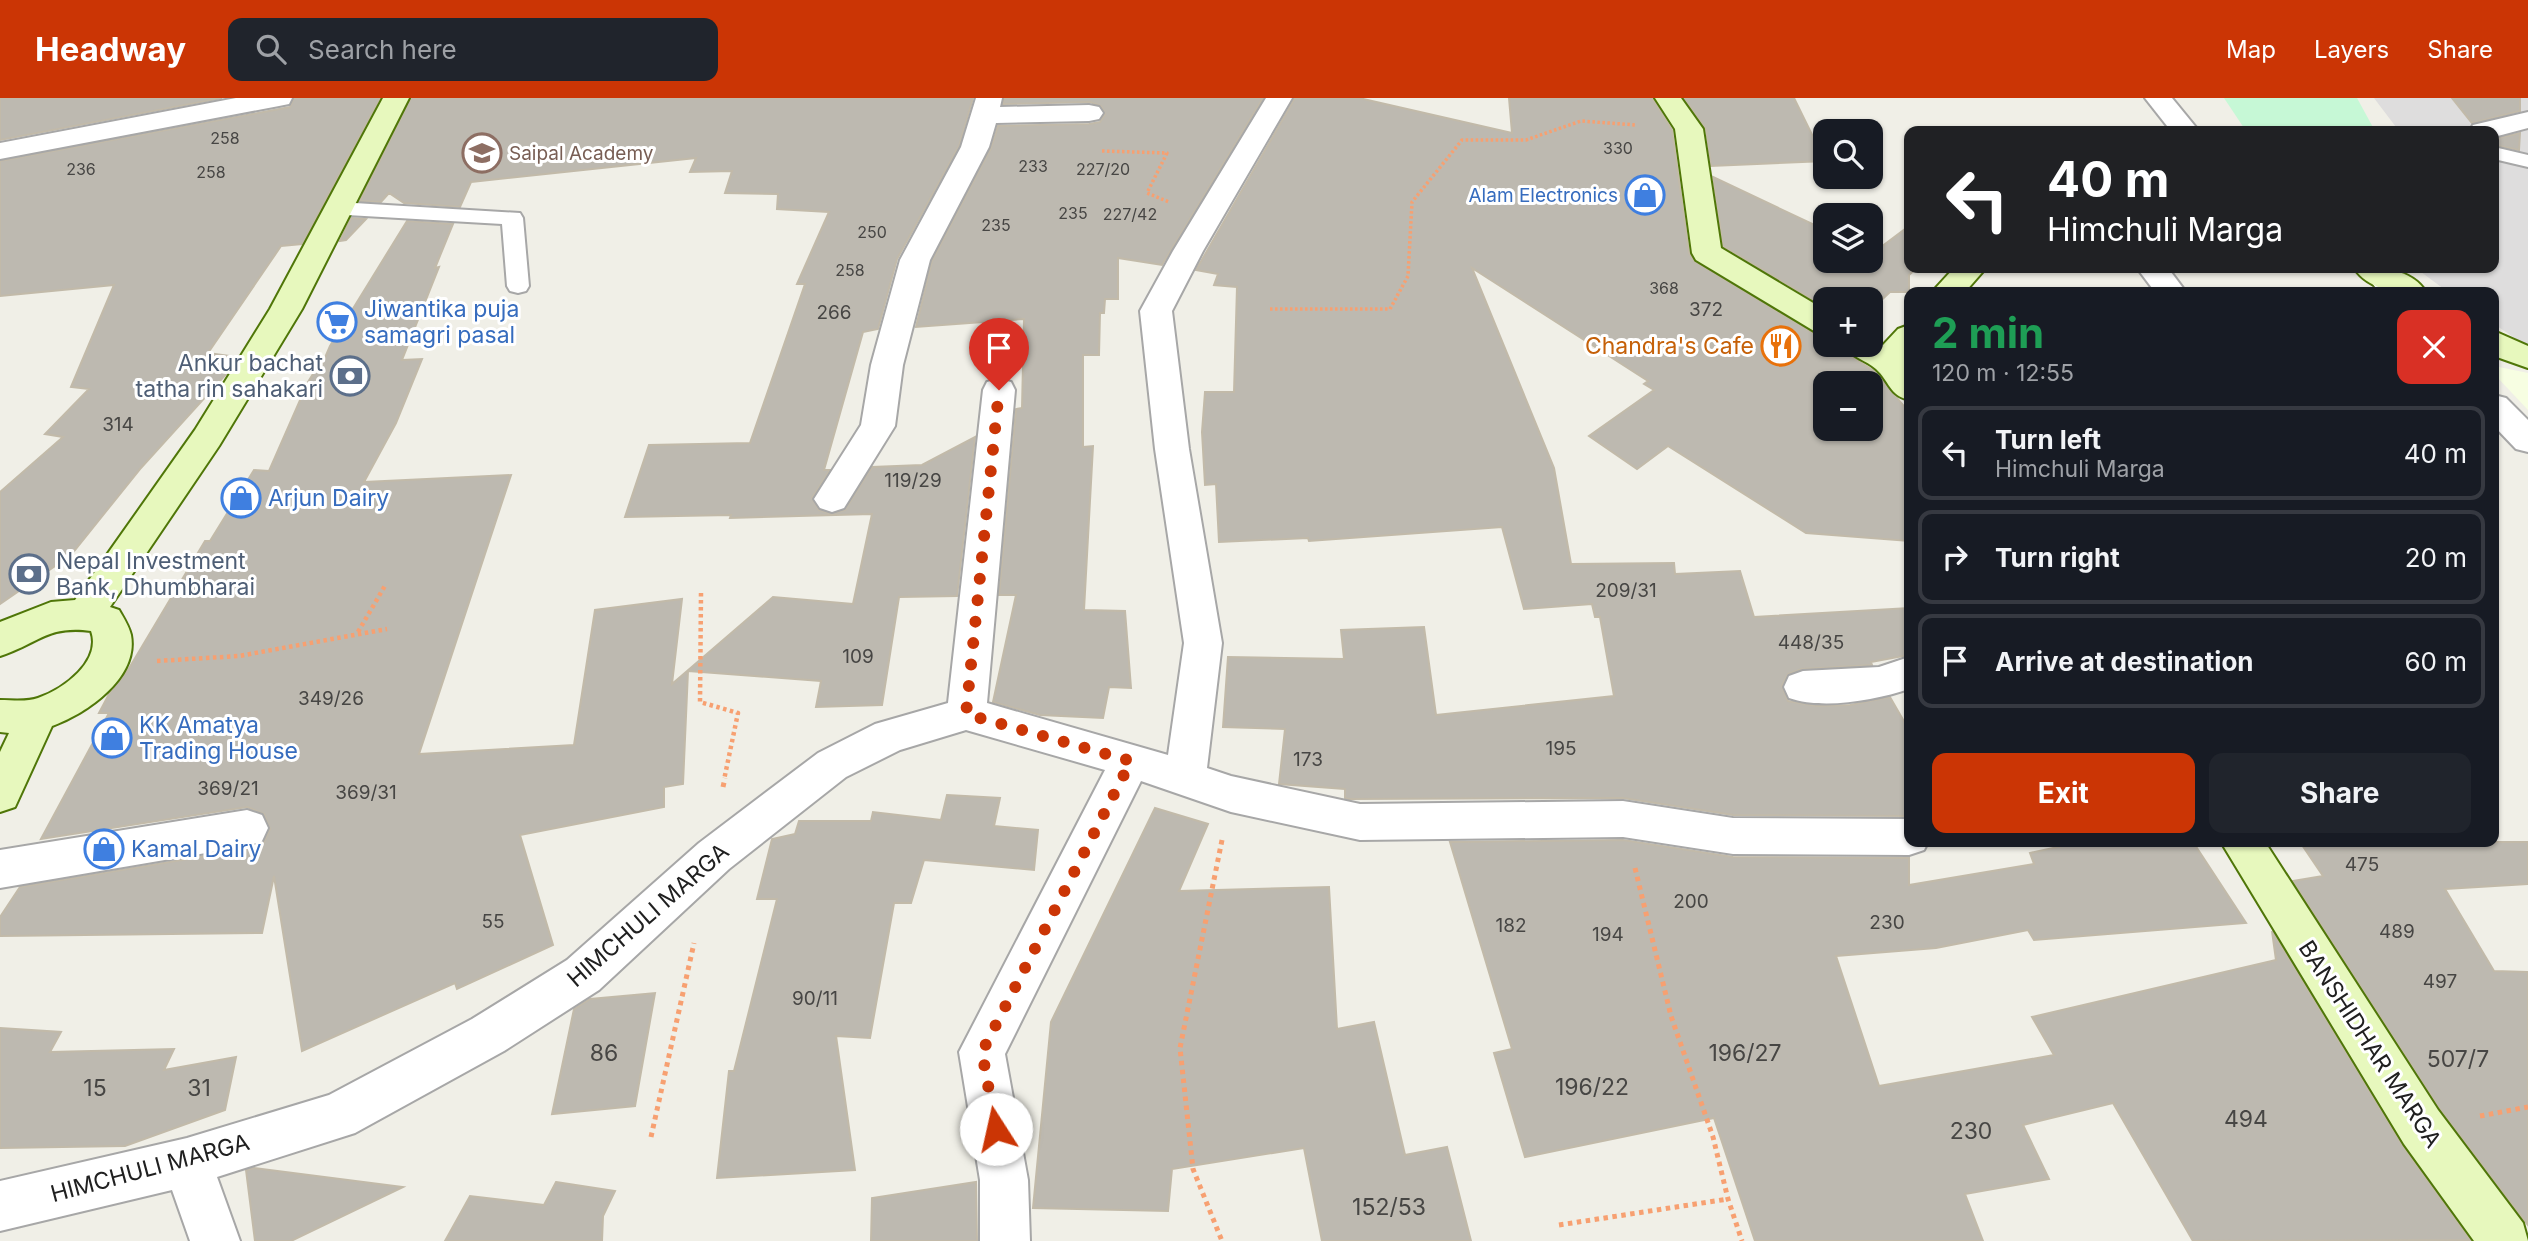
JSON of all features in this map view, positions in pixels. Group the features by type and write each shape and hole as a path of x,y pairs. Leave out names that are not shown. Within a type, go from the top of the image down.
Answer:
{"main road":[{"path":"86,613 207,438 286,309 396,98"},
{"path":"1668,98 1689,129 1707,253 1813,317"},
{"path":"1952,287 1966,273"},
{"path":"2382,275 2402,287"},
{"path":"1887,361 1904,341"},
{"path":"2499,345 2512,353 2528,357"},
{"path":"1880,357 1887,361 1904,383"},
{"path":"0,641 27,624 54,615 86,613 106,620 113,631 113,647 107,664 91,684 66,702 19,715 0,794"},
{"name":"BANSHIDHAR MARGA","path":"2245,847 2421,1127 2505,1241"}],"street":[{"path":"0,152 279,98"},
{"path":"1005,1241 1004,1180 982,1052 1155,769 1203,643 1172,449 1156,311 1188,251 1279,98"},
{"path":"2158,98 2181,126"},
{"path":"832,499 878,426 887,365 915,260 975,147 987,107 1089,113"},
{"path":"2499,127 2528,120"},
{"path":"2156,273 2167,287"},
{"path":"999,390 966,714 1231,794 1360,822 1623,819 1733,836 1904,837"},
{"path":"2499,411 2528,439"},
{"path":"1803,687 1879,683 1904,675"},
{"name":"HIMCHULI MARGA","path":"0,1206 187,1162 338,1116 488,1035 583,975 714,856 832,765 889,736 966,714"},
{"path":"0,869 247,828"},
{"path":"187,1162 215,1241"}],"lane":[{"path":"2499,154 2528,161"},
{"path":"338,209 512,218 518,286"}],"path":[{"path":"1270,309 1390,309 1408,276 1412,202 1462,141 1526,140 1581,121 1689,129"},
{"path":"1093,150 1167,153 1147,194 1170,200 1165,211"},
{"path":"358,633 386,584"},
{"path":"107,664 239,656 387,629"},
{"path":"1222,1241 1193,1169 1180,1048 1231,794"},
{"path":"1623,819 1671,1017 1713,1137 1728,1199 1742,1241"},
{"path":"1559,1225 1728,1199"}],"shaded area":[{"path":"2374,98 2528,98 2528,347 2499,327 2499,287 2441,287 2422,273 2499,273 2499,126 2395,126"},
{"path":"2499,367 2528,373 2528,410 2499,379"}],"green space":[{"path":"2224,98 2357,98 2372,126 2243,126"}],"building":[{"path":"0,98 222,98 0,140"},
{"path":"294,98 380,98 302,244 281,246 208,353 237,357 229,371 140,469 71,555 0,604 0,492 63,437 45,434 89,389 71,387 114,285 0,296 0,161 290,107"},
{"path":"411,98 973,98 959,146 897,259 878,329 863,332 824,470 830,470 812,498 819,510 831,514 845,510 872,467 922,465 975,437 957,596 899,597 882,705 816,707 821,681 688,671 683,784 664,787 664,807 520,835 553,945 457,989 455,983 302,1051 274,876 262,933 0,936 0,917 20,887 247,849 264,842 270,829 264,814 247,807 41,839 109,713 99,713 109,694 128,670 205,541 210,541 254,470 269,471 308,382 318,366 321,367 330,346 407,221 453,224 402,360 422,359 396,423 364,482 511,475 419,754 574,745 595,610 682,599 672,684 773,597 853,604 872,514 730,518 731,515 625,517 649,445 750,443 805,284 797,284 829,212 777,209 778,194 725,193 732,171 690,172 696,158 471,182 460,207 404,203 389,193 381,202 360,201"},
{"path":"1004,98 1263,98 1162,265 1118,258 1118,299 1105,299 1104,313 1100,313 1099,355 1083,355 1083,447 1093,446 1084,610 1125,611 1131,688 1109,687 1103,718 1040,715 993,702 1016,595 999,595 1016,409 1022,408 1024,319 916,327 932,261 991,148 998,126 1089,124 1100,122 1105,114 1101,106 1090,102 1003,104"},
{"path":"1295,98 1359,98 1512,133 1509,98 1652,98 1672,130 1689,253 1694,261 1813,333 1813,357 1852,357 1874,371 1813,371 1813,441 1883,441 1883,382 1904,406 1904,541 1806,533 1668,446 1637,469 1589,436 1654,390 1644,384 1648,381 1472,268 1554,468 1571,564 1674,563 1675,574 1740,571 1754,617 1904,608 1904,656 1871,662 1872,665 1802,669 1788,674 1782,686 1788,701 1817,706 1850,705 1890,697 1904,721 1904,816 1733,815 1623,798 1348,799 1345,798 1345,789 1279,784 1285,729 1223,727 1228,657 1344,659 1341,630 1424,627 1436,715 1614,696 1600,617 1595,617 1592,604 1524,609 1502,527 1309,541 1308,538 1219,542 1216,484 1205,485 1202,432 1205,392 1234,392 1237,287 1214,285 1218,274 1196,270"},
{"path":"1684,98 1794,98 1813,137 1813,162 1711,166 1706,129"},
{"path":"2452,98 2520,98 2520,111 2472,123"},
{"path":"2520,133 2519,150 2499,146 2499,138"},
{"path":"1713,177 1813,224 1813,273 1883,273 1883,246 1904,230 1904,273 1911,273 1909,287 1904,287 1904,292 1890,292 1883,299 1883,287 1813,287 1813,300 1723,246"},
{"path":"351,218 366,219 346,240 340,241"},
{"path":"947,795 1000,798 994,826 1038,830 1034,870 924,860 911,903 894,903 870,1038 836,1036 855,1170 717,1178 729,1071 734,1071 777,899 757,899 772,839 795,834 799,821 871,821 873,812 941,820"},
{"path":"1155,808 1208,824 1179,891 1329,887 1337,1029 1374,1022 1405,1155 1447,1147 1471,1241 1322,1241 1304,1148 1172,1169 1168,1211 1033,1208 1051,1022"},
{"path":"1623,840 1733,857 1909,858 1909,885 2034,864 2030,853 2058,847 2196,847 2246,923 2034,940 2028,930 1936,948 1836,956 1879,1086 2054,1055 2032,1017 2276,960 2272,931 2402,1145 2470,1240 2193,1241 2113,1103 2023,1125 2049,1179 1965,1194 1983,1241 1755,1241 1714,1118 1525,1157 1494,1053 1512,1049 1450,842"},
{"path":"2499,842 2528,842 2528,884 2445,889 2494,971 2528,972 2528,1225 2440,1109 2293,881 2323,876 2303,847 2499,847"},
{"path":"655,993 635,1106 552,1114 574,1009 590,999"},
{"path":"0,1028 61,1032 50,1052 174,1049 164,1070 236,1057 225,1110 125,1146 0,1148"},
{"path":"254,1168 403,1187 291,1241 255,1241 246,1170"},
{"path":"556,1182 615,1191 603,1216 602,1241 445,1241 470,1196 544,1205"},
{"path":"976,1182 977,1241 871,1241 872,1198"}],"place":[{"name":"Saipal Academy","path":"482,153"},
{"name":"Alam Electronics","path":"1645,195"},
{"name":"Jiwantika puja samagri pasal","path":"337,322"},
{"name":"Chandra's Cafe","path":"1781,346"},
{"name":"Ankur bachat tatha rin sahakari","path":"350,376"},
{"name":"Arjun Dairy","path":"241,498"},
{"name":"Nepal Investment Bank, Dhumbharai","path":"29,574"},
{"name":"KK Amatya Trading House","path":"112,738"},
{"name":"Kamal Dairy","path":"104,849"}],"route":[{"path":"996,1129 982,1052 1131,761 966,714 999,390"}]}
